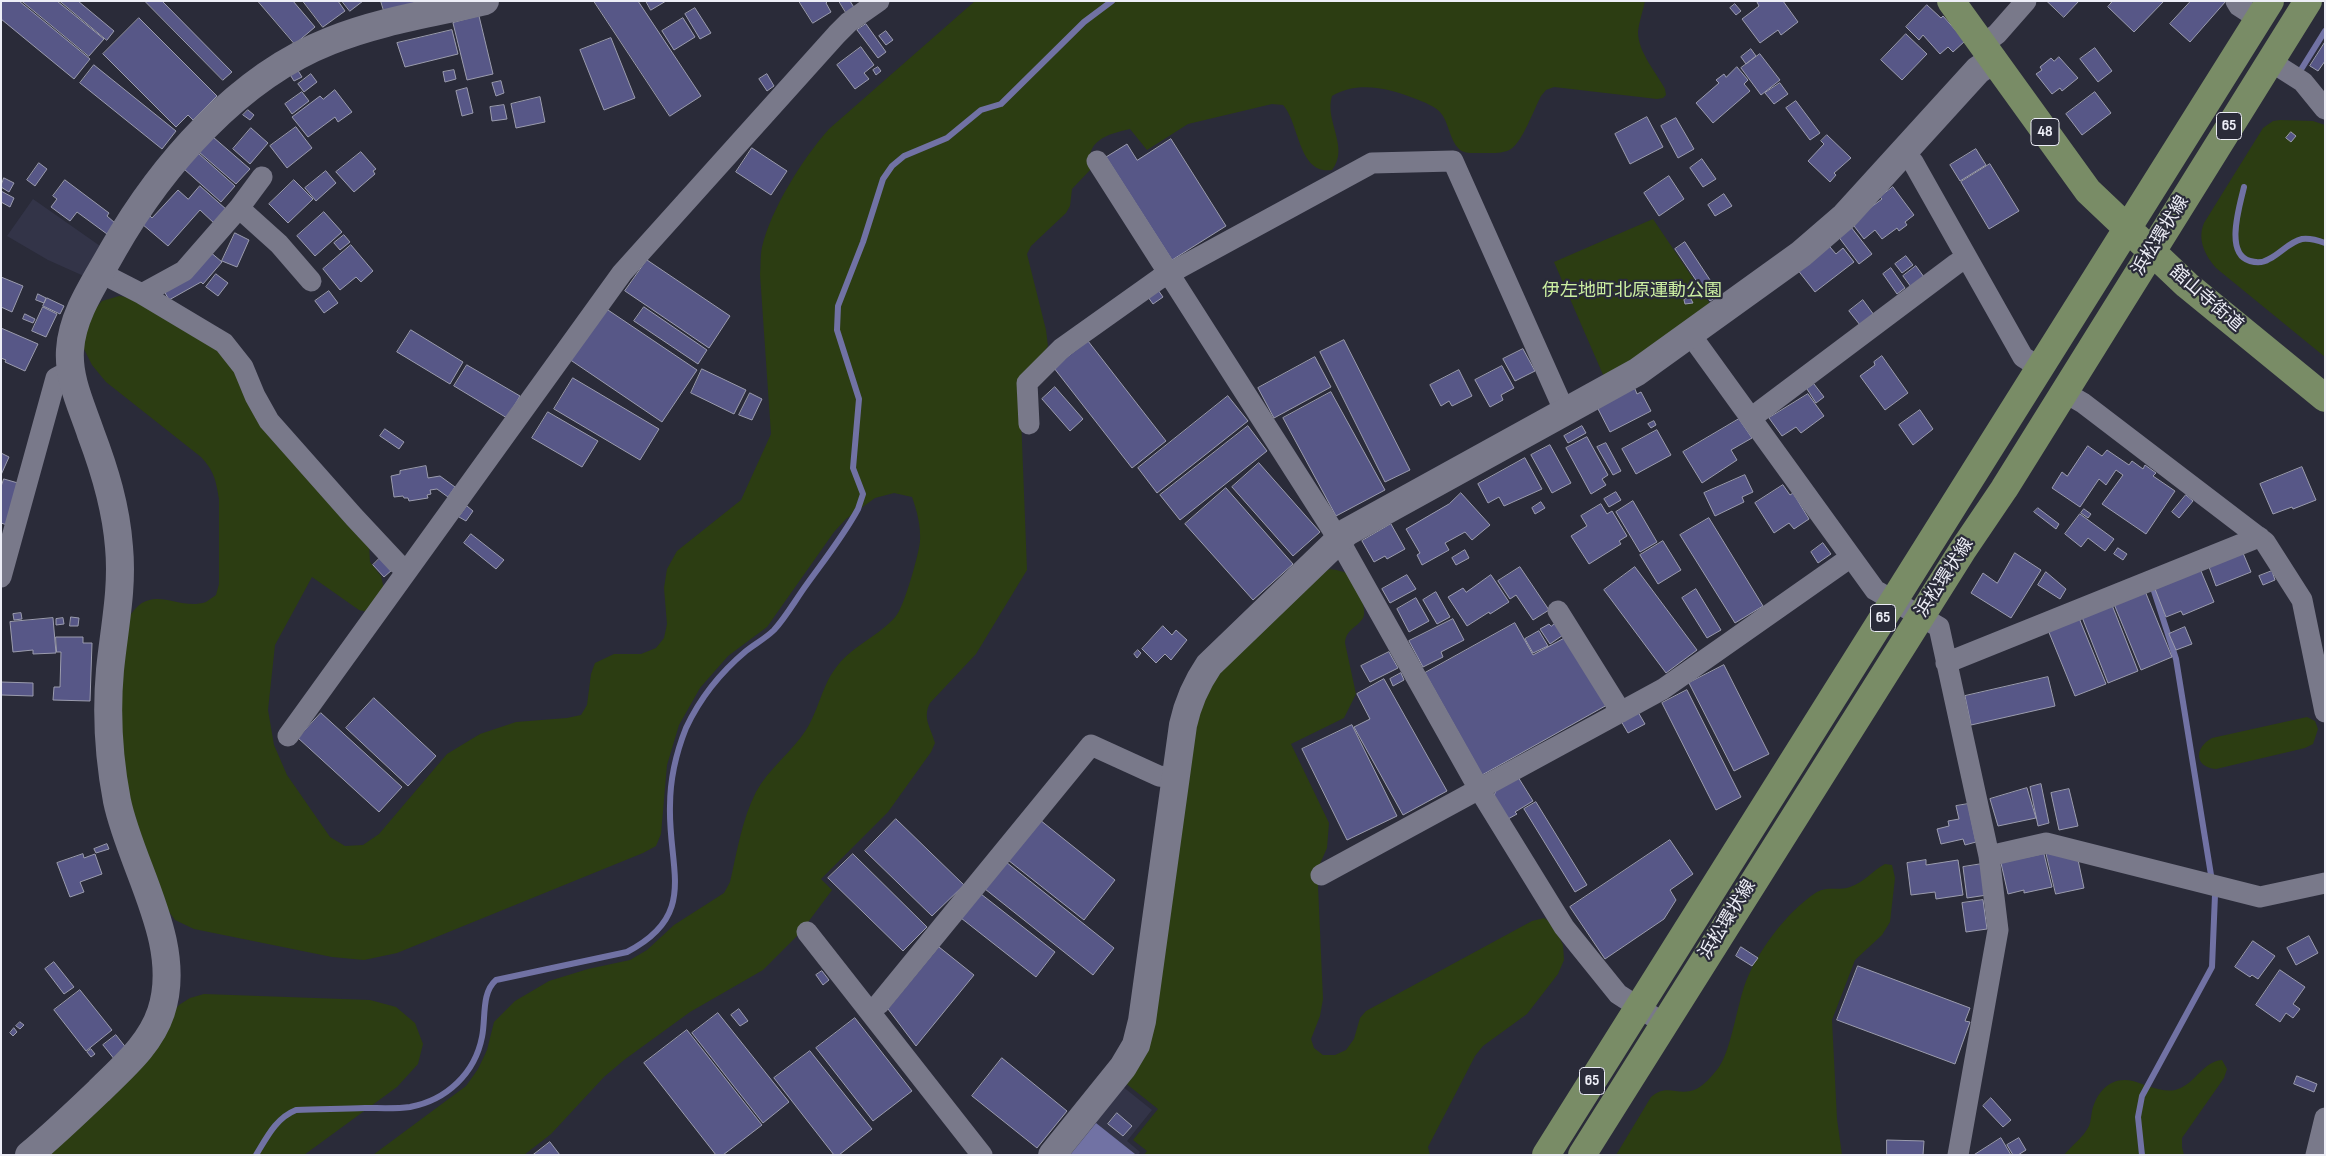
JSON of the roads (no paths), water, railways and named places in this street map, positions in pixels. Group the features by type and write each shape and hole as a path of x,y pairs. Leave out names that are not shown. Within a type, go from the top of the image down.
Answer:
{"main road":[{"name":"舘山寺街道","path":"1951,1 2088,191 2187,285 2325,398"},
{"name":"浜松環状線","path":"1582,1155 1920,616 2064,392 2308,1"},
{"name":"浜松環状線","path":"1546,1155 2126,227 2264,10"}],"street":[{"path":"29,1155 57,1132 140,1050 152,1032 161,1012 168,970 166,948 126,834 112,770 108,706 109,673 120,595 120,548 113,501 107,478 71,370 70,349 73,328 81,309 123,233 160,179 203,130 245,91 265,76 307,51 346,35 485,1"},
{"path":"288,736 622,273 848,22 879,1"},
{"path":"1052,1155 1123,1067 1136,1045 1142,1021 1183,725 1188,703 1197,683 1209,665 1347,532 1564,410 1637,372 1824,235 1845,216 1978,70 1997,34 2026,1"},
{"path":"2236,1 2239,6 2264,10"},
{"path":"2270,62 2303,82 2325,109"},
{"path":"1903,153 1913,162 2023,357 2040,367"},
{"path":"1097,161 1339,540 1479,789 1564,927 1618,994 1664,1023"},
{"path":"1029,424 1027,383 1062,348 1169,274 1372,163 1453,161 1564,410"},
{"path":"142,294 184,270 239,208 262,177"},
{"path":"239,208 279,244 311,281"},
{"path":"1751,418 1956,264 1967,258"},
{"path":"101,274 142,294 218,339 235,354 243,367 261,409 269,421 354,517 407,570"},
{"path":"1690,334 1875,590 1939,626 1989,856 1998,930 1958,1155"},
{"path":"1,577 56,378 71,370"},
{"path":"2064,392 2083,403 2265,542 2302,600 2325,712"},
{"path":"1946,663 2259,537"},
{"path":"1321,875 1663,689 1851,557"},
{"path":"1558,610 1621,712"},
{"path":"869,1011 879,1004 1091,745 1159,776 1175,778"},
{"path":"1989,856 2046,843 2260,897 2325,883"},
{"path":"807,932 982,1155"},
{"path":"2316,1155 2325,1118"}],"water":[{"path":"1096,1123 1135,1154 1070,1155"}],"waterway":[{"path":"256,1155 277,1123 296,1110 405,1108 436,1098 457,1083 473,1062 482,1037 486,999 491,985 496,980 627,952 649,938 664,922 672,906 675,889 670,806 672,776 686,728 698,706 728,668 746,651 771,633 783,619 847,528 858,509 863,494 853,468 859,399 837,330 838,306 863,242 883,179 892,166 904,156 947,138 981,110 1001,104 1084,22 1112,1"},
{"path":"2302,68 2325,31"},
{"path":"2244,187 2236,228 2238,249 2242,257 2250,261 2262,262 2302,239 2325,243"},
{"path":"2154,591 2176,659 2211,875"},
{"path":"2142,1155 2138,1117 2142,1096 2212,967 2215,895"}],"park label":[{"name":"伊左地町北原運動公園","path":"1632,291"}]}
